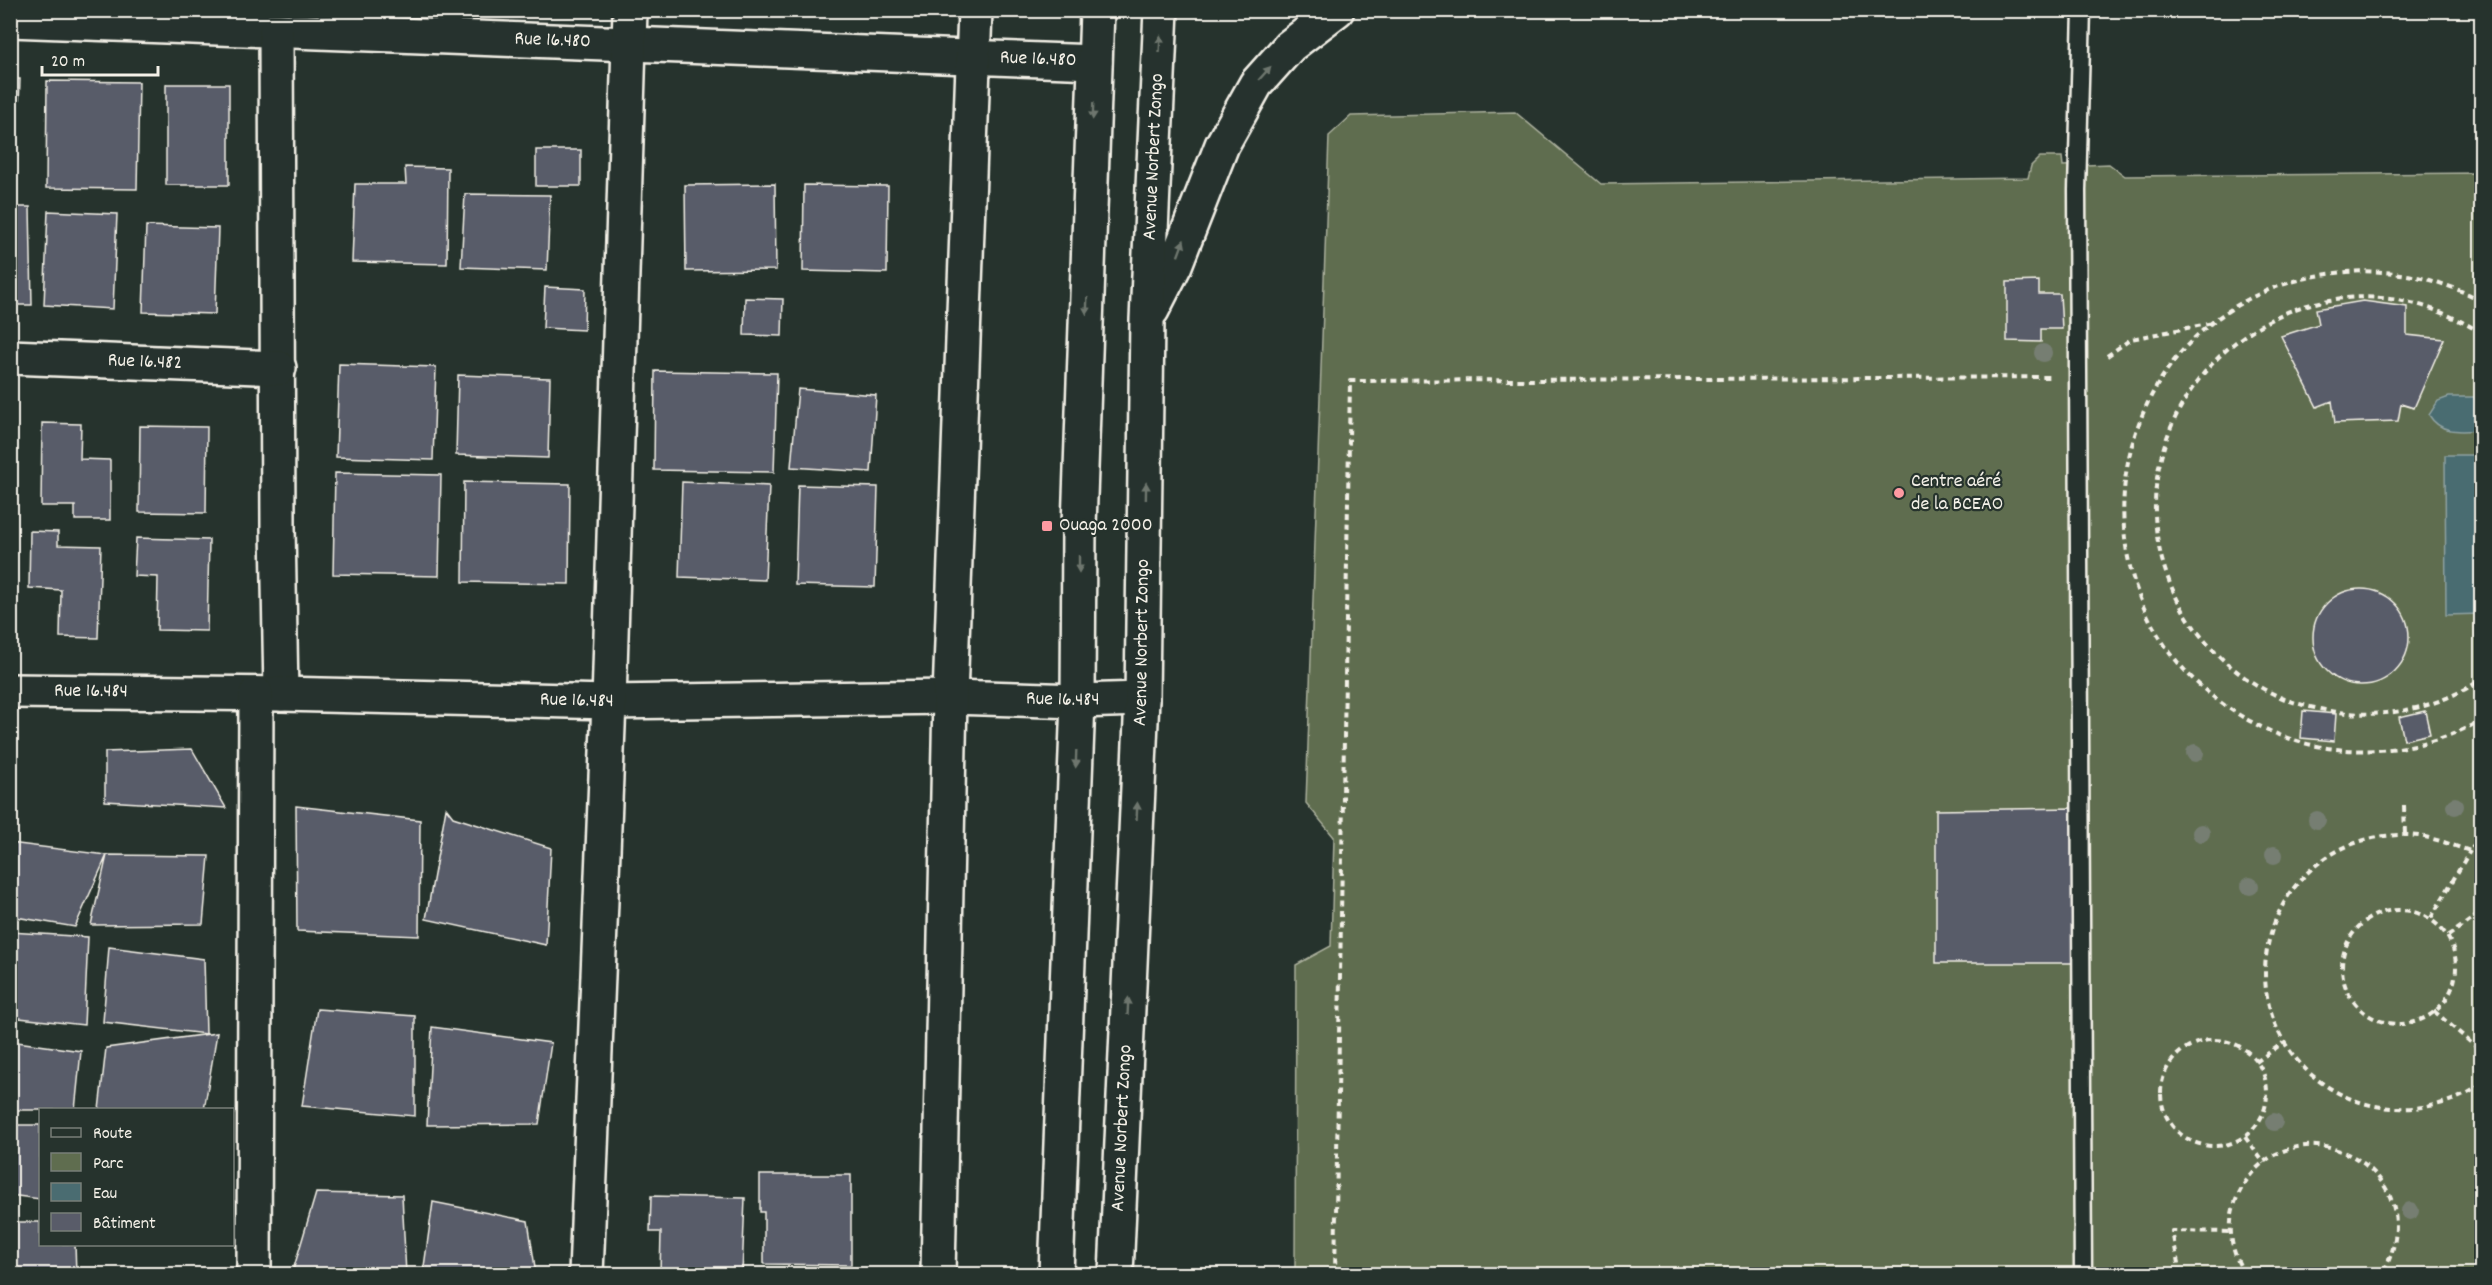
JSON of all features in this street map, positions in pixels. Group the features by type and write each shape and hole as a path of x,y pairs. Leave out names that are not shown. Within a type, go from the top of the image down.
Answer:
{"street":[{"path":"938,1275 950,697 975,10"},
{"path":"1056,1275 1078,701 1079,526 1097,10"},
{"name":"Avenue Norbert Zongo","path":"1116,1275 1142,699 1147,320 1161,10"},
{"path":"1147,320 1175,265 1222,145 1256,84 1290,46 1337,10"},
{"name":"Rue 16.480","path":"10,20 290,25 629,26 974,58 1095,62"},
{"path":"254,1275 269,694 278,527 279,368 290,25"},
{"path":"586,1275 609,702 629,26"},
{"name":"Rue 16.482","path":"10,357 279,368"},
{"name":"Rue 16.484","path":"10,691 609,702 950,697 1078,701 1142,699"}],"lane":[{"path":"2082,10 2077,190 2083,1275"}],"path":[{"path":"2481,302 2464,292 2429,279 2392,272 2354,271 2316,275 2280,285 2245,302 2213,323 2186,348 2162,378 2149,402 2131,446 2124,483 2122,520 2126,556 2133,583 2151,625 2170,656 2195,683 2223,706 2247,720 2288,739 2324,748 2361,751 2397,749 2433,741 2481,720"},
{"path":"2481,333 2430,307 2397,300 2363,297 2329,300 2265,322 2237,340 2211,363 2191,389 2174,419 2162,450 2155,483 2155,517 2159,550 2169,583 2184,613 2205,642 2230,667 2260,687 2293,702 2327,712 2363,715 2399,712 2434,704 2467,689 2481,679"},
{"path":"1335,1275 1350,381 2078,377 2132,339 2213,323"},
{"path":"2404,806 2406,835"},
{"path":"2470,851 2435,839 2406,835 2377,837 2348,846 2322,860 2300,879 2283,903 2271,929 2265,958 2265,988 2271,1016 2283,1043 2300,1065 2321,1083 2346,1097 2372,1106 2400,1109 2428,1107 2455,1100 2481,1084"},
{"path":"2431,918 2481,835"},
{"path":"2395,909 2413,911 2431,918 2453,944 2457,961 2456,977 2450,993 2440,1008 2426,1018 2409,1023 2390,1023 2373,1018 2358,1007 2348,992 2342,974 2343,956 2349,938 2361,924 2377,914 2395,909"},
{"path":"2448,936 2481,912"},
{"path":"2434,1011 2481,1052"},
{"path":"2220,1040 2237,1045 2251,1055 2256,1062 2266,1082 2267,1097 2260,1119 2245,1137 2229,1144 2213,1146 2196,1143 2181,1135 2169,1123 2162,1107 2160,1091 2164,1074 2173,1059 2186,1047 2203,1041 2220,1040"},
{"path":"2256,1062 2283,1043"},
{"path":"2245,1137 2264,1162"},
{"path":"2245,1275 2232,1247 2231,1232 2234,1206 2242,1186 2272,1156 2292,1148 2313,1145 2334,1148 2356,1156 2374,1171 2388,1190 2396,1211 2397,1234 2392,1257 2382,1275"},
{"path":"2180,1275 2172,1231 2231,1232"}],"green space":[{"name":"Centre aéré de la BCEAO","path":"1515,112 1601,184 2028,178 2031,166 2040,157 2062,157 2063,166 2109,164 2125,176 2481,173 2481,1274 1295,1274 1296,965 1331,946 1334,837 1306,803 1329,136 1351,116"}],"water":[{"path":"2449,397 2481,397 2481,430 2446,429 2434,421 2429,415 2438,401"},
{"path":"2445,455 2481,455 2481,614 2446,615"}],"building":[{"path":"10,79 20,79 16,182 10,181"},
{"path":"47,81 139,82 137,189 46,188"},
{"path":"166,84 229,84 229,185 166,185"},
{"path":"536,150 581,150 581,186 536,186"},
{"path":"405,167 448,168 447,264 352,262 355,184 406,184"},
{"path":"775,184 776,270 686,271 685,185"},
{"path":"804,185 888,186 887,273 803,271"},
{"path":"465,194 550,195 547,270 461,267"},
{"path":"10,207 30,207 32,305 10,305"},
{"path":"48,211 117,214 113,309 44,305"},
{"path":"146,226 218,228 215,314 143,312"},
{"path":"2039,281 2039,294 2060,294 2062,329 2041,329 2041,342 2007,341 2007,282"},
{"path":"545,287 585,289 584,330 543,328"},
{"path":"745,298 783,299 782,336 744,335"},
{"path":"2363,301 2407,307 2407,335 2444,339 2414,408 2401,404 2398,421 2335,423 2332,401 2317,407 2281,336 2319,324 2316,309"},
{"path":"339,364 436,367 433,460 336,457"},
{"path":"655,371 777,373 774,472 654,470"},
{"path":"458,375 550,378 548,458 456,455"},
{"path":"798,389 876,395 871,472 791,467"},
{"path":"42,423 81,424 80,459 110,460 110,520 75,520 75,506 41,506"},
{"path":"140,426 207,427 206,513 139,512"},
{"path":"10,428 15,428 12,524 10,524"},
{"path":"335,473 441,475 439,576 333,574"},
{"path":"464,482 570,484 569,584 463,582"},
{"path":"682,482 769,486 765,580 679,577"},
{"path":"798,485 878,487 875,587 795,585"},
{"path":"30,531 58,532 58,545 101,546 98,638 60,637 61,590 29,588"},
{"path":"136,538 209,540 207,631 157,630 158,577 134,576"},
{"path":"2352,589 2370,589 2388,597 2401,610 2409,628 2406,656 2388,677 2370,685 2352,685 2334,677 2321,664 2313,646 2313,628 2321,610 2334,597"},
{"path":"2303,711 2336,714 2334,741 2301,738"},
{"path":"2425,711 2430,734 2404,740 2399,717"},
{"path":"192,749 226,808 105,801 105,752"},
{"path":"296,806 420,820 419,936 297,931"},
{"path":"446,808 453,817 551,848 546,945 426,919"},
{"path":"2075,808 2076,963 1936,963 1936,810"},
{"path":"10,843 107,855 75,927 10,916"},
{"path":"107,855 209,856 203,924 91,925"},
{"path":"10,932 88,937 84,1025 10,1017"},
{"path":"109,947 204,959 206,1034 103,1022"},
{"path":"317,1009 415,1016 415,1116 302,1106"},
{"path":"432,1027 551,1043 539,1124 427,1125"},
{"path":"217,1033 204,1108 99,1108 106,1048"},
{"path":"10,1041 81,1051 75,1108 10,1110"},
{"path":"10,1125 39,1125 39,1199 10,1195"},
{"path":"760,1175 851,1175 851,1265 764,1264 764,1212 760,1212"},
{"path":"316,1193 402,1195 406,1274 292,1274"},
{"path":"651,1196 745,1198 742,1274 660,1274 661,1232 650,1232"},
{"path":"433,1202 528,1221 536,1274 423,1274"},
{"path":"10,1222 39,1222 39,1246 75,1246 76,1274 10,1274"}],"place":[{"name":"Centre aéré de la BCEAO","path":"1899,493"},
{"name":"Ouaga 2000","path":"1047,526"}]}
